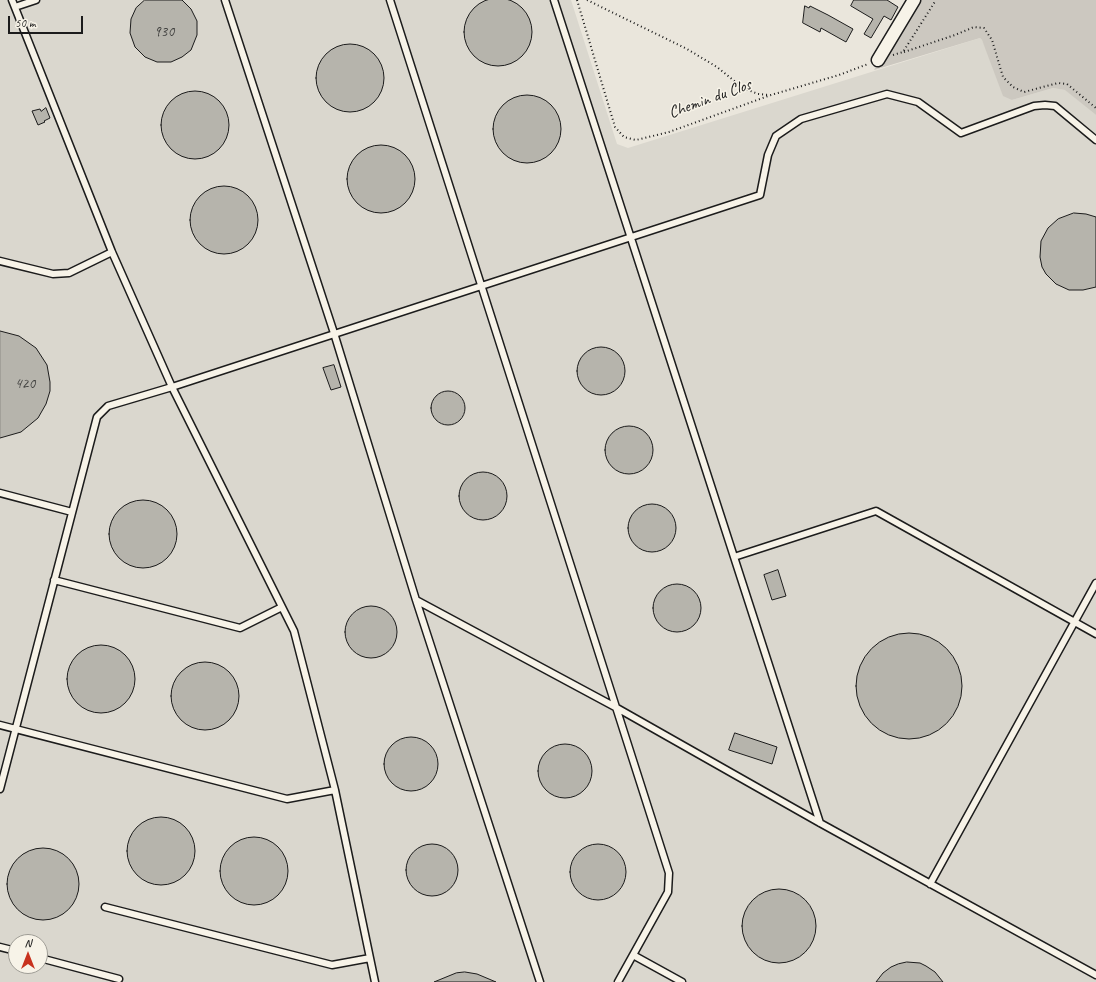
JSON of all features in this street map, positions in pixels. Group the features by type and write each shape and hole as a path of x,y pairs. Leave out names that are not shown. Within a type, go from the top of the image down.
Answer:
{"street":[{"path":"878,60 914,0"}],"lane":[{"path":"12,0 112,252 172,387 294,631 336,790 375,982"},
{"path":"15,7 36,0"},
{"path":"225,0 334,333 416,600 540,982"},
{"path":"390,0 669,873 668,892 618,982"},
{"path":"554,0 820,823"},
{"path":"0,789 97,417 108,406 172,387 630,236 760,195 768,155 776,136 801,119 887,94 918,102 961,133 1034,106 1055,106 1096,140"},
{"path":"0,261 53,274 69,273 112,252"},
{"path":"0,493 72,512"},
{"path":"734,557 876,511 1096,634"},
{"path":"54,580 240,628 282,607"},
{"path":"930,884 1096,583"},
{"path":"416,600 617,708 820,823 1096,975"},
{"path":"0,725 287,799 336,790"},
{"path":"105,907 332,965 370,958"},
{"path":"633,955 682,982"},
{"path":"48,960 119,979"}],"path":[{"name":"Chemin du Clos","path":"577,0 614,127 624,137 636,140 668,132 771,95 840,75 878,60 974,27 984,28 992,40 1004,78 1013,88 1024,92 1058,84 1067,84 1096,108"},
{"path":"588,0 687,49 717,67 743,88 758,94 771,95"},
{"path":"903,52 936,0"}],"shaded area":[{"path":"0,0 571,0 617,144 628,148 980,38 1012,100 1053,88 1066,90 1096,115 1096,982 0,982"},
{"path":"915,0 1096,0 1096,115 1065,90 1053,88 1012,100 1003,96 980,38 874,70"}],"building":[{"path":"498,-2 511,1 522,8 529,19 532,32 529,45 522,56 511,63 498,66 485,63 474,56 467,45 464,32 467,19 474,8 485,1"},
{"path":"145,0 182,0 191,9 197,21 197,35 191,50 182,57 171,62 157,62 145,57 135,47 130,33 131,19 136,8"},
{"path":"854,0 887,0 898,7 891,20 884,16 871,38 864,34 873,19 851,6"},
{"path":"805,6 809,8 810,6 853,29 846,42 821,28 820,32 803,23"},
{"path":"350,44 363,47 374,54 381,65 384,78 381,91 374,102 363,109 350,112 337,109 326,102 319,91 316,78 319,65 326,54 337,47"},
{"path":"195,91 208,94 219,101 226,112 229,125 226,138 219,149 208,156 195,159 182,156 171,149 164,138 161,125 164,112 171,101 182,94"},
{"path":"527,95 540,98 551,105 558,116 561,129 558,142 551,153 540,160 527,163 514,160 503,153 496,142 493,129 496,116 503,105 514,98"},
{"path":"46,108 50,118 38,125 32,111 40,109 41,111"},
{"path":"381,145 394,148 405,155 412,166 415,179 412,192 405,203 394,210 381,213 368,210 357,203 350,192 347,179 350,166 357,155 368,148"},
{"path":"224,186 237,189 248,196 255,207 258,220 255,233 248,244 237,251 224,254 211,251 200,244 193,233 190,220 193,207 200,196 211,189"},
{"path":"1074,213 1096,217 1096,287 1083,290 1069,290 1056,284 1046,274 1042,267 1040,257 1041,241 1048,228 1058,219"},
{"path":"0,331 19,336 36,348 47,365 50,391 46,404 38,418 21,432 0,438"},
{"path":"601,347 610,349 618,354 623,362 625,371 623,380 618,388 610,393 601,395 592,393 584,388 579,380 577,371 579,362 584,354 592,349"},
{"path":"334,365 341,387 331,390 323,368"},
{"path":"448,391 460,396 465,408 460,420 448,425 436,420 431,408 436,396"},
{"path":"629,426 638,428 646,433 651,441 653,450 651,459 646,467 638,472 629,474 620,472 612,467 607,459 605,450 607,441 612,433 620,428"},
{"path":"483,472 492,474 500,479 505,487 507,496 505,505 500,513 492,518 483,520 474,518 466,513 461,505 459,496 461,487 466,479 474,474"},
{"path":"143,500 156,503 167,510 174,521 177,534 174,547 167,558 156,565 143,568 130,565 119,558 112,547 109,534 112,521 119,510 130,503"},
{"path":"652,504 661,506 669,511 674,519 676,528 674,537 669,545 661,550 652,552 643,550 635,545 630,537 628,528 630,519 635,511 643,506"},
{"path":"778,570 786,596 772,600 764,575"},
{"path":"677,584 686,586 694,591 699,599 701,608 699,617 694,625 686,630 677,632 668,630 660,625 655,617 653,608 655,599 660,591 668,586"},
{"path":"366,606 376,606 390,613 397,627 397,637 390,651 376,658 366,658 356,654 349,647 345,637 345,627 349,617 356,610"},
{"path":"909,633 929,637 947,648 958,666 962,686 958,706 947,724 929,735 909,739 889,735 871,724 860,706 856,686 860,666 871,648 889,637"},
{"path":"101,645 114,648 125,655 132,666 135,679 132,692 125,703 114,710 101,713 88,710 77,703 70,692 67,679 70,666 77,655 88,648"},
{"path":"205,662 218,665 229,672 236,683 239,696 236,709 229,720 218,727 205,730 192,727 181,720 174,709 171,696 174,683 181,672 192,665"},
{"path":"735,733 777,747 772,764 729,750"},
{"path":"411,737 421,739 430,745 436,754 438,764 436,774 430,783 421,789 411,791 401,789 392,783 386,774 384,764 386,754 392,745 401,739"},
{"path":"560,744 570,744 580,748 588,756 592,766 592,776 588,786 580,794 570,798 560,798 550,794 542,786 538,776 538,766 542,756 550,748"},
{"path":"161,817 174,820 185,827 192,838 195,851 192,864 185,875 174,882 161,885 148,882 137,875 130,864 127,851 130,838 137,827 148,820"},
{"path":"254,837 267,840 278,847 285,858 288,871 285,884 278,895 267,902 254,905 241,902 230,895 223,884 220,871 223,858 230,847 241,840"},
{"path":"427,844 437,844 451,851 458,865 458,875 451,889 437,896 427,896 417,892 410,885 406,875 406,865 410,855 417,848"},
{"path":"598,844 609,846 618,852 624,861 626,872 624,883 618,892 609,898 598,900 587,898 578,892 572,883 570,872 572,861 578,852 587,846"},
{"path":"43,848 63,854 73,864 79,884 73,904 63,914 43,920 23,914 13,904 7,884 13,864 23,854"},
{"path":"779,889 793,892 805,900 813,912 816,926 813,940 805,952 793,960 779,963 765,960 753,952 745,940 742,926 745,912 753,900 765,892"},
{"path":"907,962 920,963 926,966 935,972 943,982 876,982 883,973 891,967"},
{"path":"465,972 477,974 496,982 434,982 456,973"}]}
